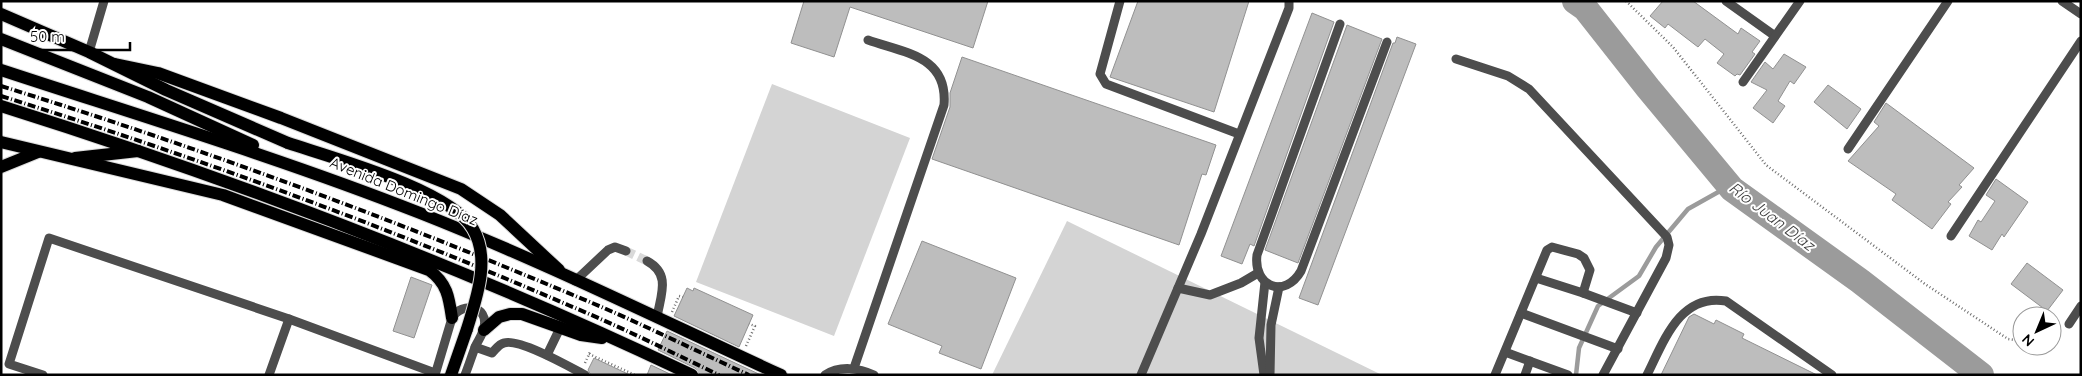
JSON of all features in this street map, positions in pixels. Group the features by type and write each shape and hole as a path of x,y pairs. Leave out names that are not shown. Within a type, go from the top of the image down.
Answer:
{"main road":[{"path":"1,14 89,52 166,90 288,143 427,192 458,211 473,229 480,255 481,276 467,329 451,375"},
{"path":"1,39 148,97 307,170"},
{"path":"115,64 158,73 281,118 461,188 500,215 571,279"},
{"name":"Avenida Domingo Díaz","path":"1,70 307,170 446,224 781,375"},
{"path":"1,106 143,151 480,280 620,341 692,375"},
{"path":"1,142 223,195 429,270 441,279 446,289 452,318"},
{"path":"66,159 143,151"},
{"path":"1,168 38,152"},
{"path":"484,330 498,317 522,314 561,326 582,335 620,341"}],"street":[{"path":"89,52 104,1"},
{"path":"1120,1 1100,74 1106,84 1240,134"},
{"path":"1142,375 1240,134 1289,1"},
{"path":"1726,1 1775,36"},
{"path":"1743,82 1800,1"},
{"path":"1848,149 1948,1"},
{"path":"2062,1 2081,14"},
{"path":"1340,24 1257,255 1258,273 1264,282 1279,287 1296,280 1301,271 1387,42"},
{"path":"854,368 944,104 945,89 941,76 924,60 868,40"},
{"path":"1951,236 2081,41"},
{"path":"1456,59 1508,76 1529,89 1667,237 1668,252 1604,375"},
{"path":"43,375 9,364 49,238 289,319 435,374 452,318 462,308 472,307 477,309 484,318 484,330 475,347 466,375"},
{"path":"571,279 608,250 615,247 626,251"},
{"path":"1496,375 1547,250 1552,247 1564,249 1578,254 1588,264 1590,270 1583,293"},
{"path":"647,261 656,266 663,282 662,320"},
{"path":"1178,288 1210,295 1241,283 1258,273"},
{"path":"1536,278 1636,313"},
{"path":"1264,282 1259,338 1264,375"},
{"path":"1270,375 1270,325 1279,287"},
{"path":"1647,375 1674,323 1687,308 1714,299 1726,301 1832,375"},
{"path":"2069,324 2081,306"},
{"path":"1521,313 1618,349"},
{"path":"269,375 289,319"},
{"path":"547,355 561,326"},
{"path":"475,347 492,353 500,344 510,342 547,355 585,375"},
{"path":"1505,352 1568,375"},
{"path":"1524,375 1530,361"},
{"path":"825,375 841,369 854,368 874,375"}],"path":[{"path":"1626,1 1673,47 1766,165 1925,284 2008,339 2012,340"},
{"path":"662,320 679,296 683,297"},
{"path":"742,357 755,326 749,324"},
{"path":"589,354 634,375"}],"shaded area":[{"path":"772,84 910,138 834,336 696,282"},
{"path":"1067,221 1382,375 992,375"}],"building":[{"path":"804,1 988,1 973,48 850,7 834,57 791,43"},
{"path":"1138,1 1249,1 1214,112 1110,77"},
{"path":"1663,1 1693,1 1738,34 1741,28 1760,41 1752,52 1755,54 1740,75 1737,74 1735,76 1717,63 1724,54 1705,39 1698,47 1668,24 1665,28 1650,16"},
{"path":"1312,13 1334,22 1254,246 1250,244 1242,264 1221,256"},
{"path":"1347,25 1382,39 1298,263 1265,250"},
{"path":"1397,37 1416,44 1318,305 1299,298 1393,43 1395,43"},
{"path":"1784,54 1806,67 1794,84 1790,81 1778,101 1785,106 1773,123 1753,108 1767,90 1751,82 1765,62 1773,69"},
{"path":"962,57 1216,145 1206,175 1202,174 1179,245 932,159 950,107 950,93"},
{"path":"1828,85 1861,109 1847,129 1814,102"},
{"path":"1886,103 1974,168 1959,185 1962,187 1948,202 1951,204 1932,229 1892,200 1896,194 1848,161 1879,126 1874,122"},
{"path":"1996,179 2028,202 2004,237 2002,234 1992,250 1969,236 1978,220 1981,222 1995,201 1986,195"},
{"path":"922,241 1016,278 981,369 939,353 942,346 888,324"},
{"path":"2027,263 2063,290 2051,306 2040,306 2011,284"},
{"path":"411,277 432,285 414,338 393,331"},
{"path":"687,288 693,291 694,288 753,315 739,347 674,316"},
{"path":"1694,314 1714,324 1716,320 1744,334 1742,338 1817,375 1661,375 1689,317"},
{"path":"667,331 761,375 700,375 695,368 658,350"},
{"path":"594,358 630,375 591,375 588,370"},
{"path":"651,365 672,375 647,375"}],"waterway":[{"name":"Río Juan Díaz","path":"1575,1 1585,8 1648,88 1732,189 1860,281 1981,375"},
{"path":"1576,375 1579,348 1598,306 1639,276 1656,247 1688,209 1729,186"}],"tunnel":[{"path":"626,251 647,261"}],"railway":[{"path":"1,86 218,158 432,237 595,304 749,375"},
{"path":"1,96 216,167 428,247 587,313 719,375"}]}
